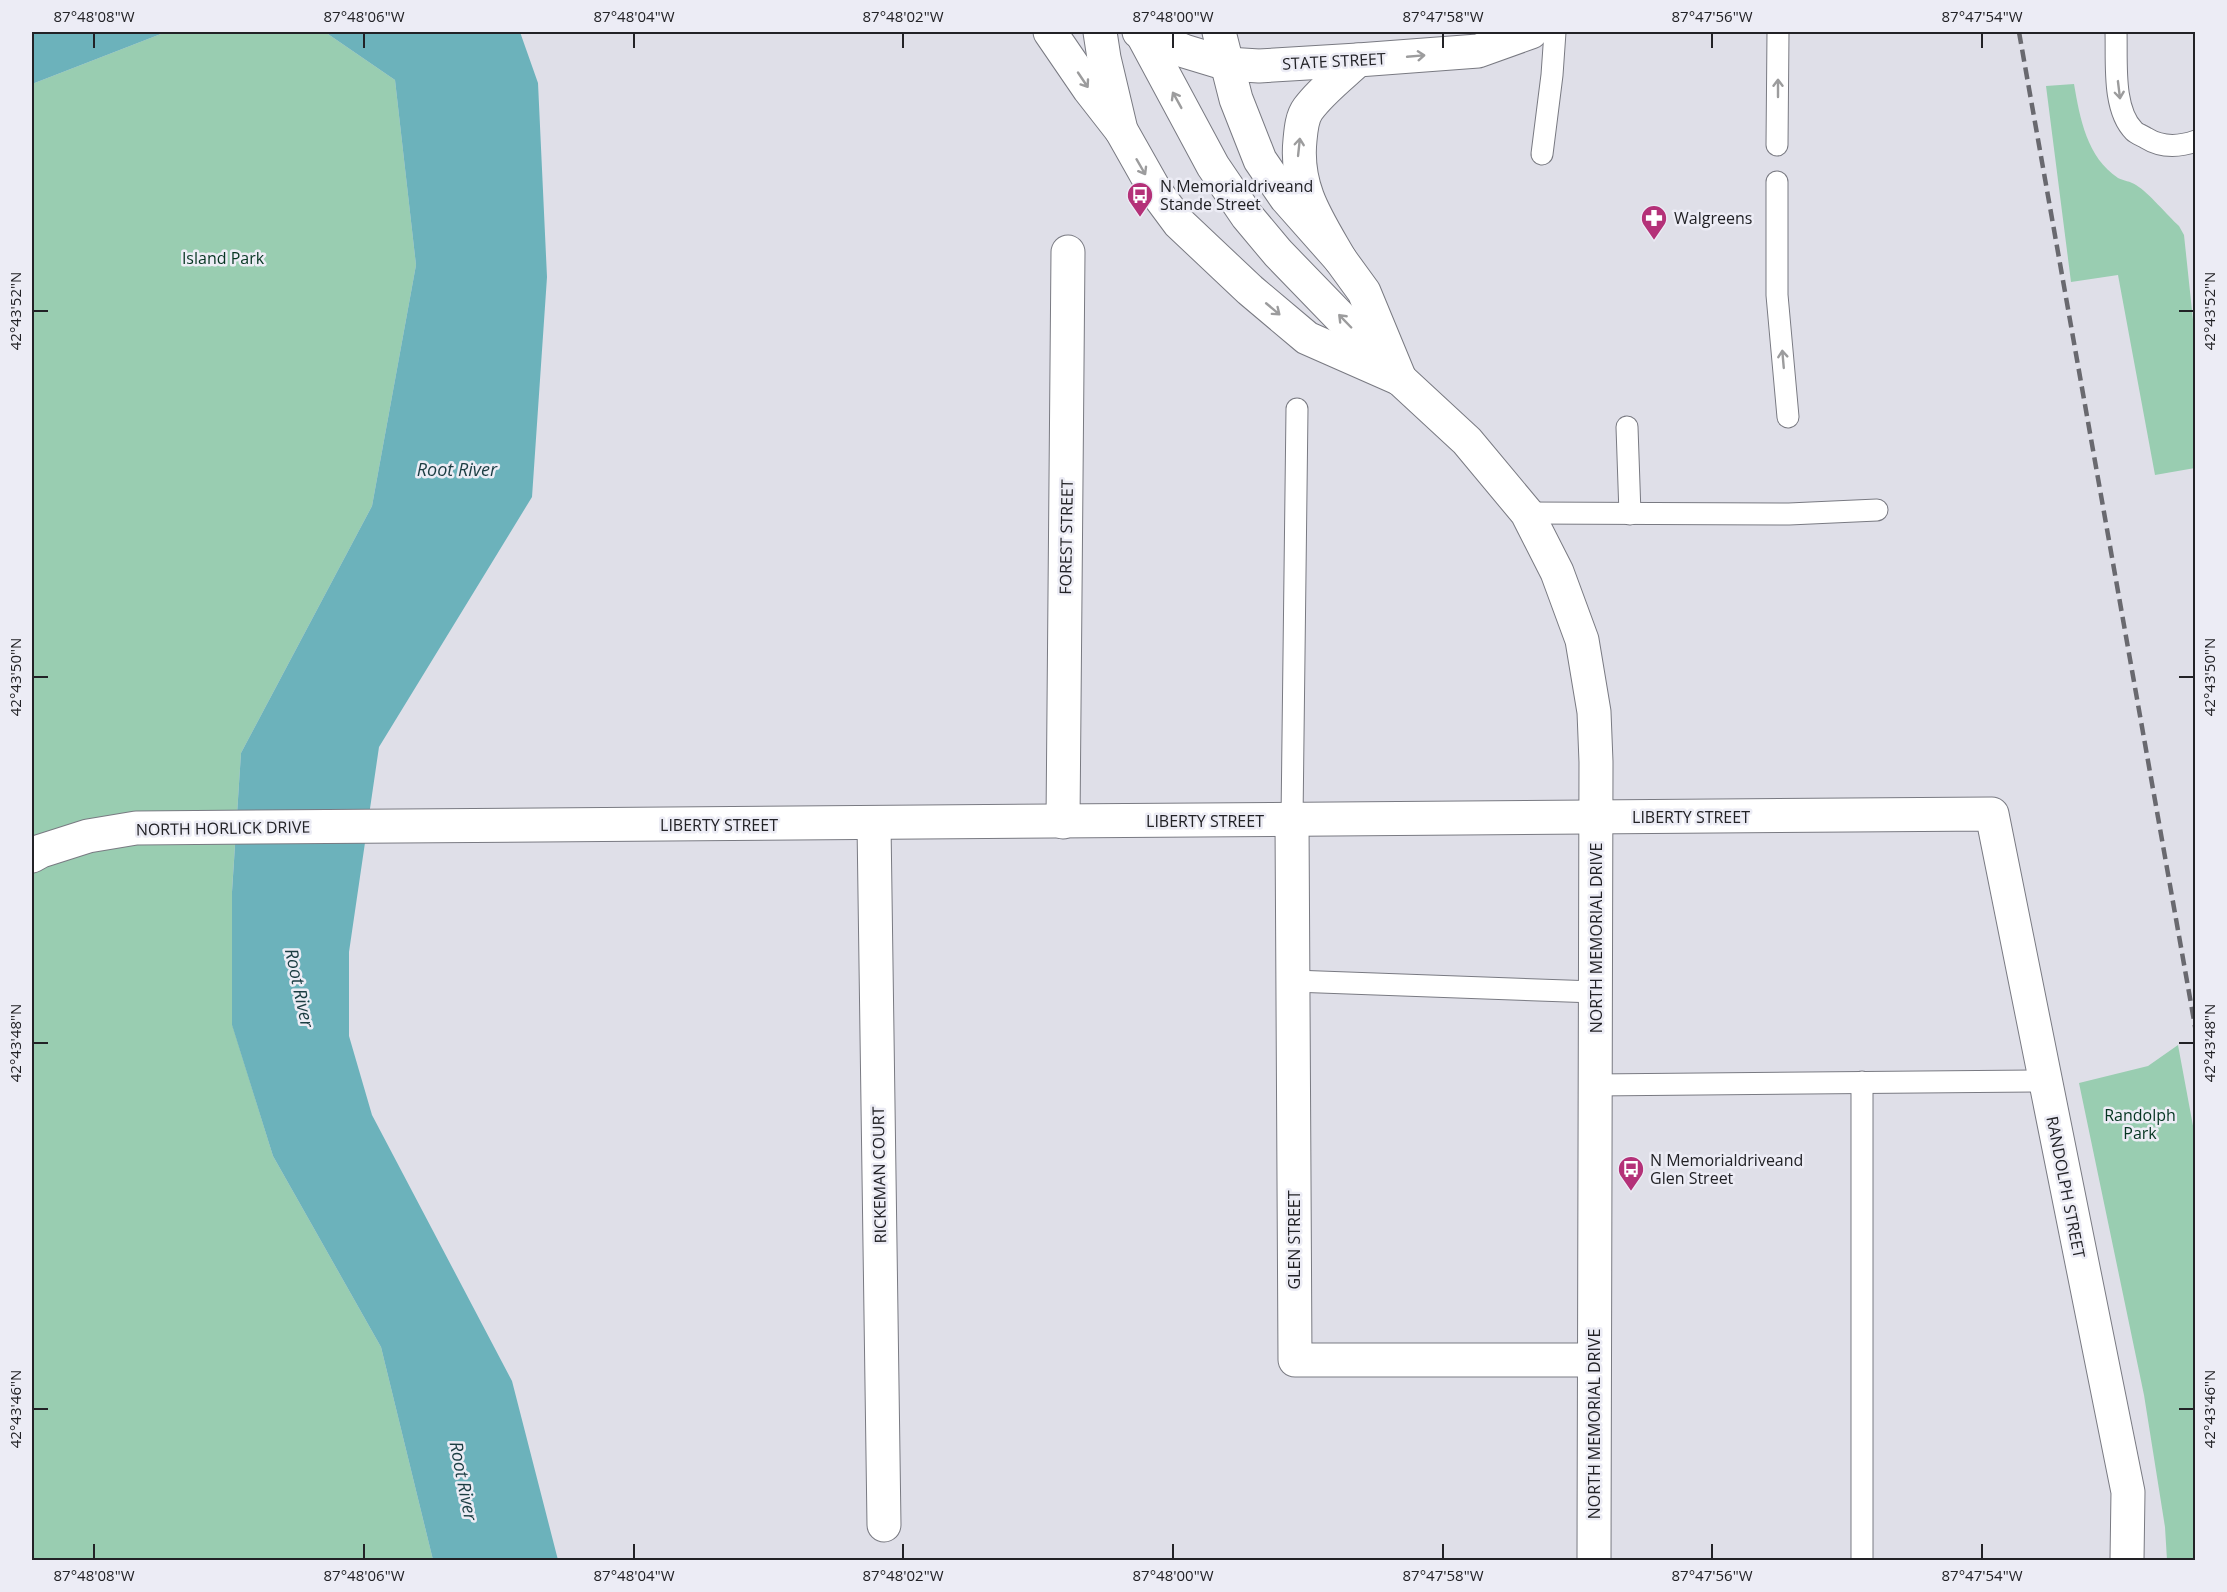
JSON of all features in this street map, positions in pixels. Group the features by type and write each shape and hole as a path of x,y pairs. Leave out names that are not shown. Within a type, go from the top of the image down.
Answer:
{"street":[{"path":"1050,32 1089,89 1121,130"},
{"name":"NORTH MEMORIAL DRIVE","path":"1100,32 1121,130 1156,192 1179,223 1250,290 1307,338 1400,379 1467,441 1527,513 1557,572 1582,640 1594,712 1596,818 1594,1560"},
{"path":"1141,32 1213,166 1247,216 1278,253 1400,379"},
{"name":"STATE STREET","path":"1141,32 1184,51 1227,64 1259,66 1478,51 1531,32"},
{"path":"1205,32 1227,64"},
{"name":"NORTH MEMORIAL DRIVE","path":"1219,32 1236,99 1260,160 1286,198 1340,259 1364,292 1400,379"},
{"path":"1340,259 1308,204 1300,178 1298,158 1300,133 1308,108 1358,60"},
{"name":"FOREST STREET","path":"1063,822 1068,252"},
{"name":"LIBERTY STREET","path":"419,826 1992,814"},
{"name":"RANDOLPH STREET","path":"1992,814 2127,1492 2127,1560"},
{"name":"GLEN STREET","path":"1293,820 1295,1360 1594,1360"},
{"name":"RICKEMAN COURT","path":"874,824 884,1525"},
{"name":"NORTH HORLICK DRIVE","path":"35,846 108,831 169,828 419,826"}],"lane":[{"path":"1542,154 1555,32"},
{"path":"1778,32 1778,145"},
{"path":"2116,32 2117,78 2121,111 2134,132 2155,143 2180,147 2196,141"},
{"path":"1778,182 1777,295 1788,417"},
{"path":"1293,820 1297,410"},
{"path":"1626,427 1630,513"},
{"path":"1527,513 1789,513 1877,510"},
{"path":"1293,981 1595,992"},
{"path":"1595,1085 2045,1081"},
{"path":"1862,1083 1862,1560"}],"green space":[{"name":"Island Park","path":"166,32 325,32 395,80 416,265 372,506 241,753 232,891 232,1024 273,1156 381,1347 433,1560 32,1560 32,84"},
{"path":"2074,84 2082,124 2099,159 2118,178 2134,184 2147,193 2179,226 2184,235 2195,326 2195,468 2155,475 2118,275 2071,282 2046,86"},
{"name":"Randolph Park","path":"2178,1045 2196,1142 2195,1560 2167,1560 2165,1527 2144,1395 2079,1083 2148,1066"}],"water":[{"path":"32,32 166,32 32,84"},
{"name":"Root River","path":"325,32 520,32 538,83 547,277 532,497 379,747 349,952 349,1036 372,1115 512,1381 558,1560 433,1560 381,1347 273,1156 232,1025 232,892 241,753 372,506 416,265 395,80"}],"railway":[{"path":"2019,32 2196,1032"}],"place":[{"name":"N Memorialdriveand Stande Street","path":"1140,218"},
{"name":"Walgreens","path":"1654,241"},
{"name":"N Memorialdriveand Glen Street","path":"1631,1192"}]}
